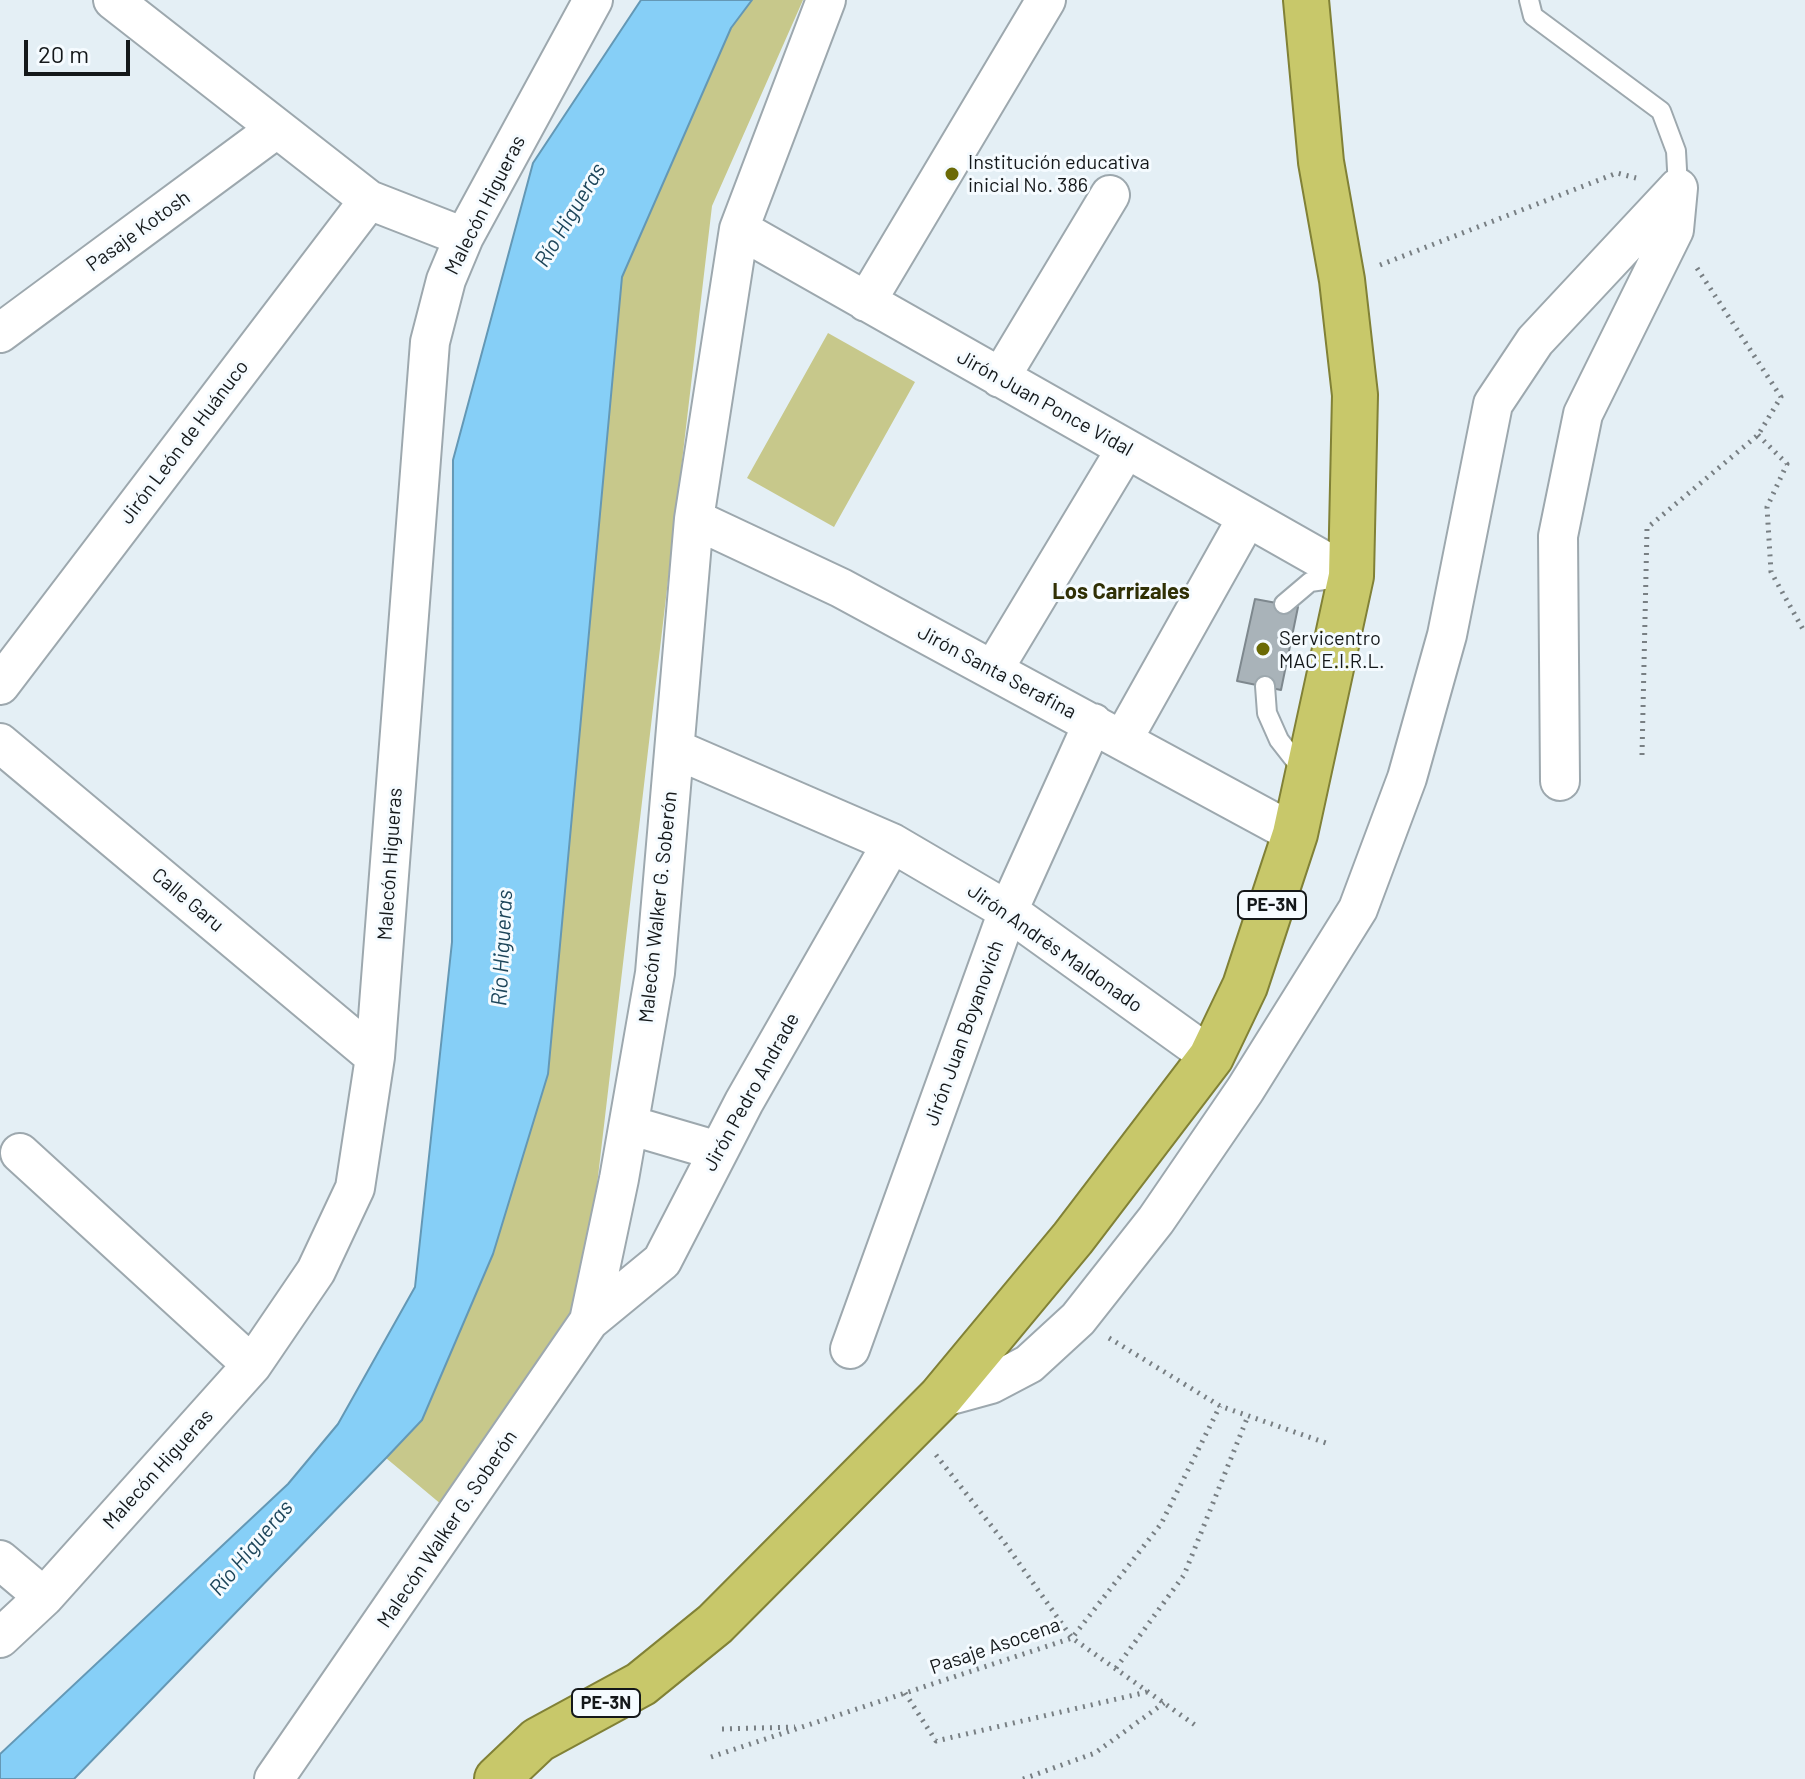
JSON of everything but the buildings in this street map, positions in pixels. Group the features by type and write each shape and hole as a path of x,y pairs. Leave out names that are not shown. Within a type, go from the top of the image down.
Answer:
{"highway":[{"name":"PE-3N","path":"497,1779 538,1740 641,1684 715,1624 927,1412 1073,1238 1211,1057 1245,986 1295,834 1351,576 1355,395 1342,280 1321,162 1306,0"}],"street":[{"path":"113,0 369,200 464,237"},
{"name":"Malecón Higueras","path":"0,1638 44,1597 252,1365 316,1271 355,1188 375,1057 430,342 446,280 464,237 593,0"},
{"name":"Malecón Walker G. Soberón","path":"274,1779 589,1321 629,1125 655,973 694,519 739,229 826,0"},
{"path":"866,302 1046,0"},
{"name":"Pasaje Kotosh","path":"0,333 276,129"},
{"path":"1560,781 1558,536 1583,414 1674,230 1678,188"},
{"path":"927,1412 1029,1364 1078,1319 1165,1207 1245,1090 1358,909 1407,778 1447,635 1493,404 1535,341 1678,188"},
{"path":"1000,378 1110,195"},
{"name":"Jirón León de Huánuco","path":"0,685 369,200"},
{"name":"Jirón Juan Ponce Vidal","path":"739,229 1351,576"},
{"path":"993,670 1126,449"},
{"name":"Jirón Juan Boyanovich","path":"850,1349 1008,911 1108,731 1247,518"},
{"name":"Jirón Santa Serafina","path":"694,519 841,588 1295,834"},
{"name":"Calle Garu","path":"0,743 375,1057"},
{"name":"Jirón Andrés Maldonado","path":"675,749 892,843 1008,911 1211,1057"},
{"name":"Jirón Pedro Andrade","path":"589,1321 662,1261 718,1151 892,843"},
{"path":"629,1125 718,1151"},
{"path":"20,1153 252,1365"},
{"path":"0,1560 44,1597"}],"lane":[{"path":"1529,0 1533,16 1661,111 1676,151 1678,188"},
{"path":"1284,604 1310,582 1351,576"},
{"path":"1265,686 1267,713 1279,740 1308,777"}],"path":[{"path":"1342,280 1617,173 1678,188"},
{"path":"1642,755 1647,528 1758,435 1781,397 1674,230"},
{"path":"1758,435 1787,464 1767,507 1771,572 1805,633"},
{"path":"1078,1319 1220,1406 1329,1444"},
{"name":"Pasaje Asocena","path":"711,1757 1072,1638 1161,1524 1220,1406"},
{"path":"927,1412 1004,1542 1072,1638 1195,1725"},
{"path":"1115,1669 1184,1575 1248,1416"},
{"path":"905,1693 936,1741 1148,1692"},
{"path":"1023,1779 1095,1753 1164,1703"},
{"path":"722,1729 804,1727"}],"green space":[{"path":"752,0 803,0 712,206 583,1304 448,1510 386,1458 422,1420 548,1074 622,277 731,28"},
{"path":"828,333 915,382 834,527 747,478"}],"water":[{"name":"Río Higueras","path":"641,0 752,0 731,28 622,277 548,1074 493,1254 422,1420 74,1779 0,1779 0,1754 288,1484 338,1424 415,1287 452,942 453,460 533,163"}],"place":[{"name":"Institución educativa inicial No. 386","path":"952,174"},
{"name":"Servicentro MAC E.I.R.L.","path":"1263,649"}],"district":[{"name":"Los Carrizales","path":"1121,592"}]}
